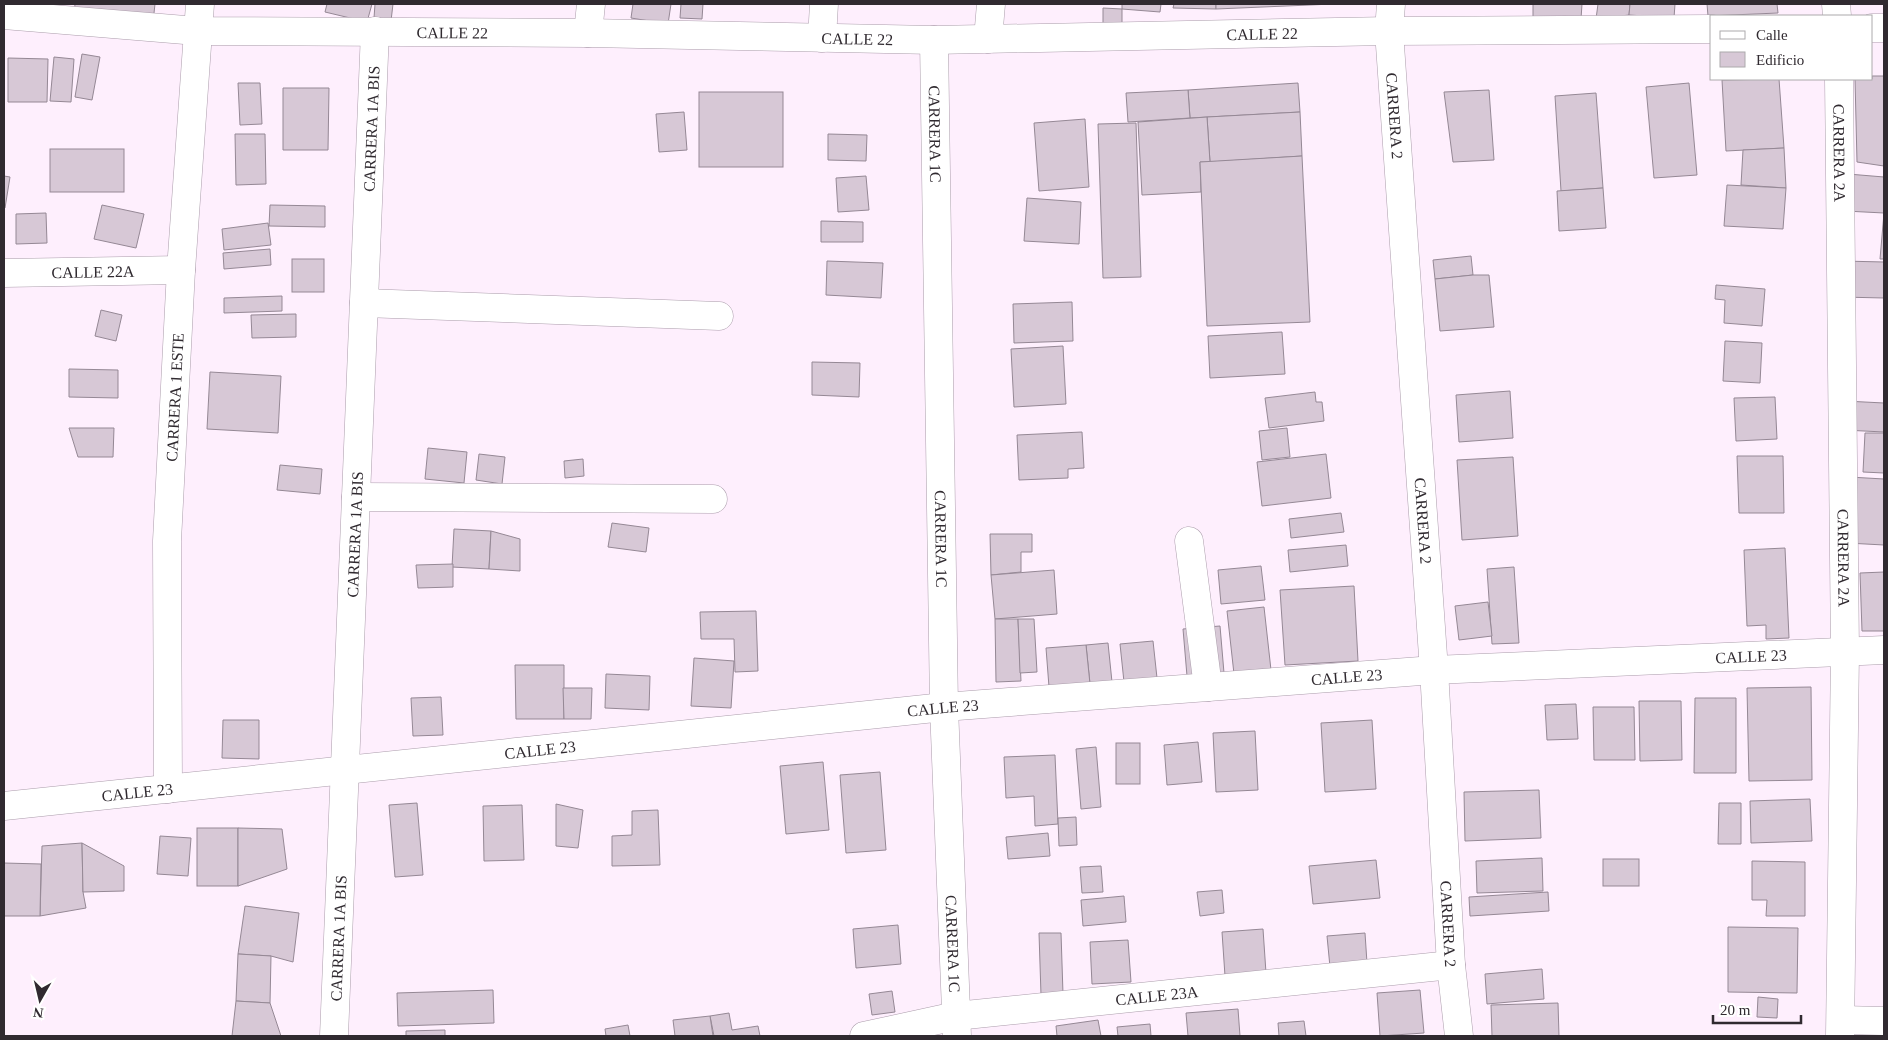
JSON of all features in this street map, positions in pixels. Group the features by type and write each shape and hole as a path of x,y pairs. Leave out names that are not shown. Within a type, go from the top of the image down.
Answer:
{"street":[{"name":"CARRERA 1 ESTE","path":"168,789 167,541 181,270 200,4"},
{"path":"588,33 591,4"},
{"path":"822,38 824,4"},
{"path":"988,39 991,4"},
{"name":"CARRERA 2","path":"1391,4 1389,31 1434,670 1452,965 1459,1036"},
{"name":"CALLE 22","path":"4,15 197,31 588,33 934,40 1389,31 1710,29"},
{"name":"CARRERA 1A BIS","path":"334,1036 375,31"},
{"name":"CARRERA 1C","path":"934,40 944,707 957,1026"},
{"name":"CARRERA 2A","path":"1839,80 1845,652 1840,1028"},
{"name":"CALLE 22A","path":"4,273 181,270"},
{"path":"364,303 719,316"},
{"path":"356,497 714,500"},
{"path":"1189,541 1208,688"},
{"name":"CALLE 23","path":"4,806 944,707 1434,670 1884,650"},
{"name":"CALLE 23A","path":"864,1036 1452,965"},
{"path":"1840,1028 1884,1021"}],"building":[{"path":"75,4 155,4 153,22 74,16"},
{"path":"327,4 372,4 367,22 325,12"},
{"path":"375,4 393,4 391,21 374,18"},
{"path":"633,4 671,4 668,24 631,18"},
{"path":"681,4 703,4 702,19 680,18"},
{"path":"1122,4 1161,4 1160,12 1122,9"},
{"path":"1174,4 1216,4 1216,9 1173,8"},
{"path":"1216,4 1333,4 1216,9"},
{"path":"1533,4 1582,4 1581,19 1533,17"},
{"path":"1598,4 1630,4 1629,15 1596,19"},
{"path":"1630,4 1675,4 1674,18 1629,15"},
{"path":"1707,4 1777,4 1778,13 1710,15 1708,16"},
{"path":"1103,8 1122,9 1122,27 1103,27"},
{"path":"82,54 100,57 92,100 75,97"},
{"path":"54,57 74,59 71,102 50,101"},
{"path":"8,58 48,59 47,102 8,102"},
{"path":"1873,76 1884,76 1884,166 1857,162 1855,80 1873,80"},
{"path":"1722,80 1779,80 1784,148 1726,151"},
{"path":"238,83 260,83 262,124 240,125"},
{"path":"1298,83 1300,112 1190,118 1188,90"},
{"path":"1689,83 1697,175 1654,178 1646,87"},
{"path":"283,88 329,88 328,150 283,150"},
{"path":"1188,90 1190,118 1128,122 1126,93"},
{"path":"1489,90 1494,160 1453,162 1444,92"},
{"path":"699,92 783,92 783,167 699,167"},
{"path":"1596,93 1603,188 1561,191 1555,96"},
{"path":"684,112 687,150 659,152 656,114"},
{"path":"1300,112 1302,156 1210,162 1207,117"},
{"path":"1207,117 1210,162 1200,162 1201,192 1142,195 1138,122"},
{"path":"1085,119 1089,187 1039,191 1034,123"},
{"path":"1136,123 1141,277 1103,278 1098,124"},
{"path":"235,134 265,134 266,184 236,185"},
{"path":"828,134 867,135 866,161 828,160"},
{"path":"1784,148 1786,188 1741,185 1743,150"},
{"path":"50,149 124,149 124,192 50,192"},
{"path":"1302,156 1310,322 1207,326 1200,162"},
{"path":"1848,174 1884,177 1884,213 1845,211"},
{"path":"4,176 10,177 5,208 4,208"},
{"path":"866,176 869,210 838,212 836,178"},
{"path":"1727,185 1786,188 1783,229 1724,226"},
{"path":"1603,188 1606,228 1559,231 1557,191"},
{"path":"1027,198 1081,202 1079,244 1024,241"},
{"path":"102,205 144,214 136,248 94,239"},
{"path":"270,205 325,206 325,227 269,226"},
{"path":"46,213 47,243 16,244 16,214"},
{"path":"1884,213 1884,259 1880,259"},
{"path":"821,221 863,222 863,242 821,242"},
{"path":"268,223 271,245 224,250 222,229"},
{"path":"270,249 271,265 224,269 223,253"},
{"path":"1471,256 1473,275 1435,279 1433,260"},
{"path":"292,259 324,259 324,292 292,292"},
{"path":"827,261 883,263 881,298 826,295"},
{"path":"1842,261 1884,262 1884,298 1841,297"},
{"path":"1489,275 1494,327 1440,331 1435,279"},
{"path":"1716,285 1765,289 1762,326 1724,323 1725,300 1715,299"},
{"path":"282,296 282,311 224,313 224,298"},
{"path":"1072,302 1073,341 1014,343 1013,304"},
{"path":"101,310 122,315 116,341 95,336"},
{"path":"296,314 296,337 252,338 251,315"},
{"path":"1282,332 1285,374 1210,378 1208,336"},
{"path":"1725,341 1762,343 1760,383 1723,381"},
{"path":"1063,346 1066,404 1014,407 1011,349"},
{"path":"812,362 860,363 859,397 812,395"},
{"path":"69,369 118,370 118,398 69,397"},
{"path":"210,372 281,376 278,433 207,429"},
{"path":"1510,391 1513,438 1459,442 1456,395"},
{"path":"1315,392 1316,402 1322,402 1324,421 1269,428 1265,398"},
{"path":"1775,397 1777,439 1736,441 1734,398"},
{"path":"1845,401 1884,403 1884,432 1844,430"},
{"path":"69,428 114,428 113,457 78,457"},
{"path":"1287,428 1290,457 1262,460 1259,431"},
{"path":"1082,432 1084,468 1068,469 1068,478 1019,480 1017,435"},
{"path":"1865,433 1884,433 1884,473 1863,472"},
{"path":"428,448 467,452 464,483 425,479"},
{"path":"479,454 505,457 502,484 476,480"},
{"path":"1326,454 1331,498 1262,506 1257,462"},
{"path":"1737,456 1783,456 1784,513 1739,513"},
{"path":"1513,457 1518,536 1462,540 1457,460"},
{"path":"583,459 584,476 565,478 564,461"},
{"path":"280,465 322,469 320,494 277,490"},
{"path":"1849,477 1884,479 1884,545 1847,543"},
{"path":"1341,513 1344,532 1291,538 1289,519"},
{"path":"612,523 649,528 646,552 608,547"},
{"path":"454,529 491,531 489,569 452,567"},
{"path":"491,531 520,539 520,571 489,569"},
{"path":"990,534 1032,534 1032,552 1021,552 1021,572 991,575"},
{"path":"1346,545 1348,566 1290,572 1288,550"},
{"path":"1785,548 1789,638 1766,639 1766,625 1747,626 1744,550"},
{"path":"453,564 453,587 418,588 416,565"},
{"path":"1261,566 1265,600 1221,604 1218,570"},
{"path":"1514,567 1519,643 1492,644 1487,569"},
{"path":"1054,570 1057,614 995,619 991,575"},
{"path":"1884,572 1884,631 1862,631 1860,573"},
{"path":"1354,586 1358,661 1285,665 1280,590"},
{"path":"1488,602 1492,636 1459,640 1455,606"},
{"path":"1264,607 1271,670 1234,674 1227,611"},
{"path":"756,611 758,671 735,672 734,639 701,639 700,612"},
{"path":"995,619 1018,619 1021,681 996,682"},
{"path":"1018,619 1034,619 1037,672 1020,673"},
{"path":"1220,626 1224,673 1187,676 1183,629"},
{"path":"1153,641 1157,678 1124,682 1120,644"},
{"path":"1108,643 1112,682 1090,684 1086,645"},
{"path":"1086,645 1090,684 1049,687 1046,648"},
{"path":"694,658 734,661 731,708 691,706"},
{"path":"515,665 564,665 564,719 516,719"},
{"path":"606,674 650,676 649,710 605,708"},
{"path":"1811,687 1812,780 1749,781 1747,688"},
{"path":"563,688 592,688 591,719 564,719"},
{"path":"441,697 443,735 413,736 411,698"},
{"path":"1695,698 1736,698 1736,773 1694,773"},
{"path":"1639,701 1681,701 1682,760 1640,761"},
{"path":"1576,704 1578,739 1547,740 1545,705"},
{"path":"1593,707 1634,707 1635,760 1594,760"},
{"path":"223,720 259,720 259,759 222,758"},
{"path":"1372,720 1376,789 1325,792 1321,723"},
{"path":"1255,731 1258,790 1216,792 1213,733"},
{"path":"1198,742 1202,782 1167,785 1164,745"},
{"path":"1116,743 1140,743 1140,784 1116,784"},
{"path":"1096,747 1101,807 1081,809 1076,749"},
{"path":"1055,755 1058,824 1035,826 1034,796 1006,798 1004,757"},
{"path":"823,762 829,830 786,834 780,766"},
{"path":"880,772 886,850 846,853 840,775"},
{"path":"1539,790 1541,838 1465,841 1464,792"},
{"path":"1810,799 1812,841 1751,843 1750,801"},
{"path":"417,803 423,875 395,877 389,805"},
{"path":"1719,803 1741,803 1741,844 1718,844"},
{"path":"556,804 583,810 578,848 556,846"},
{"path":"522,805 524,860 484,861 483,806"},
{"path":"658,810 660,865 612,866 612,836 632,835 632,811"},
{"path":"1076,817 1077,845 1059,846 1058,818"},
{"path":"197,828 238,828 238,886 197,886"},
{"path":"238,828 282,829 287,869 238,886"},
{"path":"1048,833 1050,856 1008,859 1006,837"},
{"path":"160,836 191,838 188,876 157,874"},
{"path":"82,843 83,892 86,908 40,916 42,846"},
{"path":"82,843 124,866 124,891 83,892"},
{"path":"1542,858 1543,891 1477,893 1476,861"},
{"path":"1603,859 1639,859 1639,886 1603,886"},
{"path":"1376,860 1380,898 1313,904 1309,866"},
{"path":"1752,861 1805,862 1805,916 1766,916 1767,900 1752,900"},
{"path":"4,863 41,864 40,916 4,916"},
{"path":"1101,866 1103,892 1082,893 1080,867"},
{"path":"1222,890 1224,913 1200,916 1197,892"},
{"path":"1548,892 1549,911 1470,916 1469,897"},
{"path":"1124,896 1126,922 1083,926 1081,900"},
{"path":"245,906 299,913 293,962 271,956 238,954"},
{"path":"898,925 901,964 856,968 853,929"},
{"path":"1728,927 1798,928 1797,993 1728,992"},
{"path":"1263,929 1266,973 1225,976 1222,932"},
{"path":"1039,933 1061,933 1063,994 1041,995"},
{"path":"1365,933 1367,963 1330,967 1327,936"},
{"path":"1128,940 1131,982 1092,984 1090,942"},
{"path":"238,954 271,956 270,1003 236,1001"},
{"path":"1542,969 1544,999 1487,1004 1485,974"},
{"path":"493,990 494,1023 398,1026 397,993"},
{"path":"1420,990 1424,1033 1380,1036 1377,993"},
{"path":"892,991 895,1012 872,1015 869,994"},
{"path":"1758,997 1778,999 1777,1018 1757,1017"},
{"path":"236,1001 270,1003 281,1036 232,1036"},
{"path":"1558,1003 1559,1036 1492,1036 1491,1005"},
{"path":"1238,1009 1240,1036 1188,1036 1186,1013"},
{"path":"729,1013 732,1030 758,1026 760,1036 714,1036 710,1016"},
{"path":"710,1016 713,1036 675,1036 673,1020"},
{"path":"1098,1020 1101,1036 1057,1036 1056,1026"},
{"path":"1304,1021 1306,1036 1279,1036 1278,1023"},
{"path":"1150,1024 1151,1036 1118,1036 1117,1027"},
{"path":"628,1025 630,1036 606,1036 605,1029"},
{"path":"445,1030 445,1036 406,1036 406,1031"}]}
